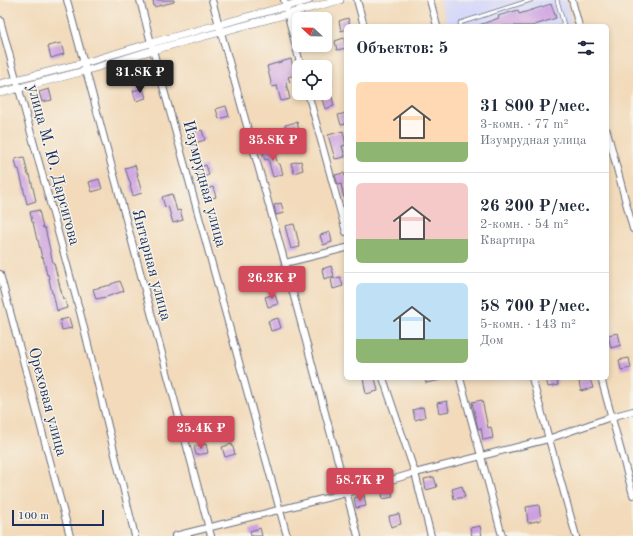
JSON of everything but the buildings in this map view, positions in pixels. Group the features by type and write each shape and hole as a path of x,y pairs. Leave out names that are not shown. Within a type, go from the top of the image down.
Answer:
{"street":[{"name":"Янтарная улица","path":"66,0 211,536"},
{"name":"Изумрудная улица","path":"140,0 287,536"},
{"path":"212,0 358,536"},
{"path":"0,93 86,71 220,29 285,3 309,0"},
{"path":"0,84 84,63 151,43 288,14 340,0"},
{"path":"357,0 363,24"},
{"path":"430,0 436,24"},
{"path":"572,0 578,24"},
{"path":"285,3 299,60"},
{"name":"улица М. Ю. Дарсигова","path":"0,20 81,316 136,536"},
{"path":"310,100 344,225"},
{"path":"609,139 633,229"},
{"path":"285,264 344,249"},
{"name":"Ореховая улица","path":"0,274 70,536"},
{"path":"384,380 415,473 431,536"},
{"path":"461,380 502,536"},
{"path":"533,380 576,536"},
{"path":"602,380 633,495"},
{"path":"175,536 346,493 415,473 548,439 633,411"}],"lane":[{"path":"460,24 531,0"},
{"path":"557,0 564,24"}],"shaded area":[{"path":"440,0 565,0 571,24 447,24"}]}
